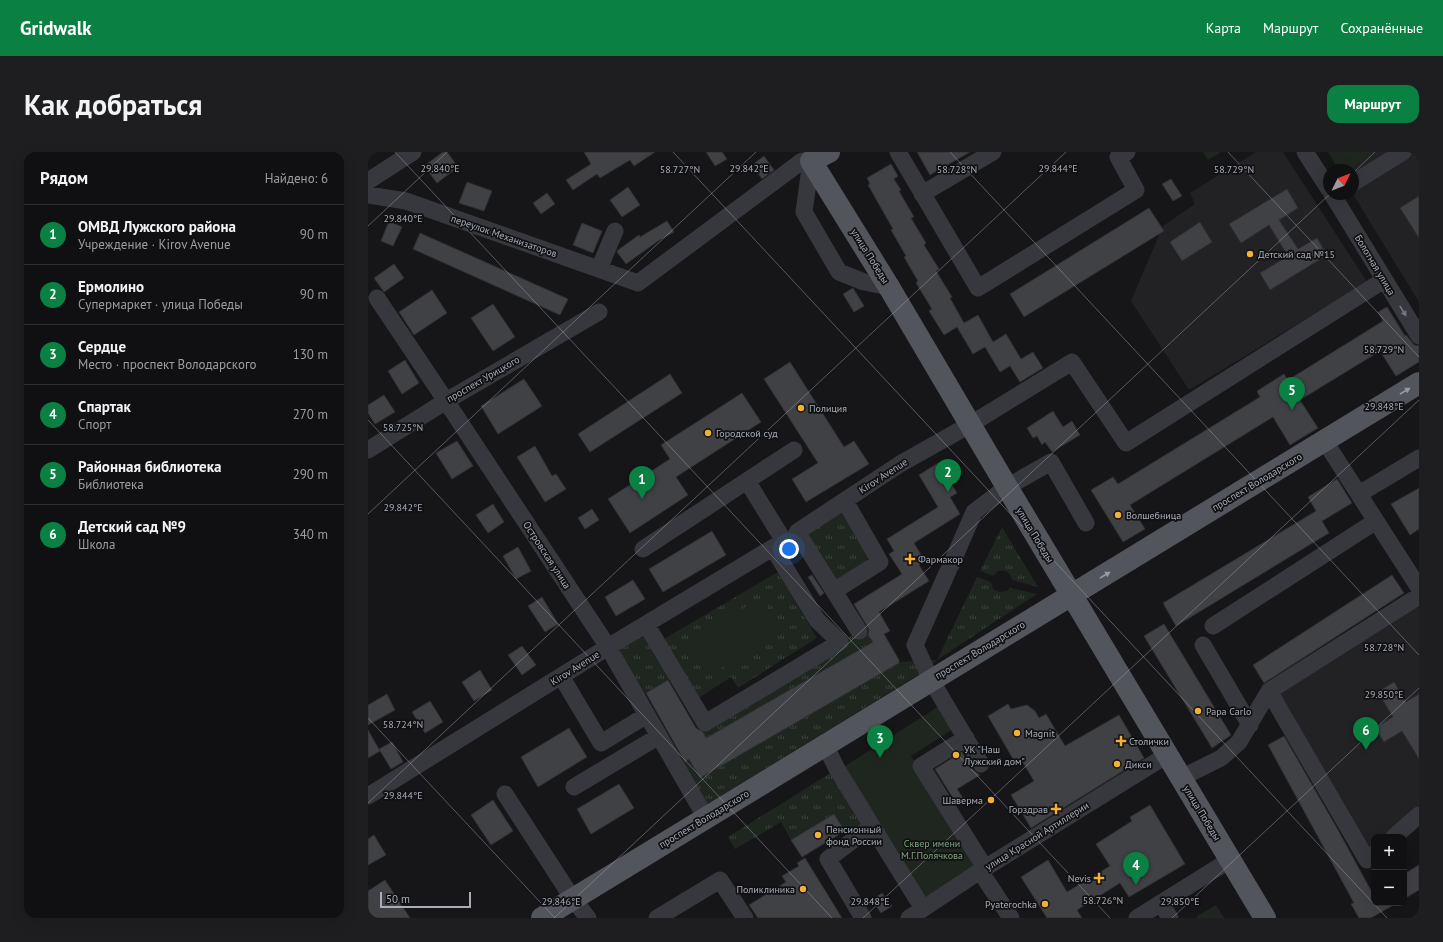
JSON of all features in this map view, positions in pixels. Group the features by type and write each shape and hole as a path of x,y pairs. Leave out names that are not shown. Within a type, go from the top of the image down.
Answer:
{"main road":[{"name":"улица Победы","path":"815,155 889,287 1265,918"},
{"name":"проспект Володарского","path":"542,918 1419,383"}],"street":[{"path":"368,181 413,152"},
{"path":"898,152 978,288 1136,190 1118,157 1127,152"},
{"path":"922,194 993,152"},
{"name":"Болотная улица","path":"1305,152 1323,179"},
{"path":"1359,179 1403,152"},
{"path":"815,155 804,212 839,272 864,282 889,287"},
{"name":"переулок Механизаторов","path":"368,195 406,201 638,283 802,161 815,155"},
{"name":"Болотная улица","path":"1337,200 1419,336"},
{"path":"599,269 615,231"},
{"name":"Kirov Avenue","path":"368,796 608,647 785,540 900,464 970,424 1072,362 1126,443 1384,280"},
{"name":"Островская улица","path":"377,298 608,647 706,818"},
{"name":"проспект Урицкого","path":"368,450 446,401 599,312"},
{"path":"1324,440 1419,588"},
{"path":"643,549 794,450"},
{"path":"1359,494 1419,458"},
{"path":"981,764 931,680 915,645 974,512 1007,487 1051,462 1086,522"},
{"path":"646,624 704,723 840,642 817,620 785,540 748,481"},
{"path":"834,591 880,562 845,500"},
{"path":"1213,626 1376,521"},
{"path":"785,540 834,591 859,632"},
{"path":"1181,778 1221,758 1239,742 1269,691 1419,596"},
{"path":"1203,645 1250,725"},
{"path":"561,676 601,743 647,715"},
{"path":"1269,691 1367,860 1371,857"},
{"path":"574,787 659,736"},
{"path":"966,738 921,766 1011,918"},
{"path":"825,745 837,769 916,899"},
{"name":"улица Красной Артиллерии","path":"908,918 981,867 1167,755"},
{"path":"505,794 573,899 588,918"},
{"path":"1397,834 1419,815"},
{"path":"863,918 828,859 872,826"},
{"path":"1137,918 1230,860"},
{"path":"658,918 720,880 745,918"},
{"path":"1161,903 1170,918"}],"shaded area":[{"name":"Детский сад №15","path":"1256,152 1283,152 1367,282 1189,390 1131,301 1163,226 1195,204 1190,193"},
{"path":"1328,152 1419,152 1419,302 1357,200 1359,200 1359,164 1335,164"},
{"path":"1419,604 1419,808 1388,834 1371,834 1370,849 1279,693"}],"green space":[{"path":"1203,152 1221,152 1208,160"},
{"path":"1328,152 1377,152 1358,164 1335,164"},
{"path":"845,501 880,562 834,591 797,532"},
{"path":"1002,527 1038,587 1012,580 1009,573 1005,571 998,571 993,576 980,571"},
{"path":"778,572 817,638 738,688 731,677 692,702 705,723 858,632 861,624 873,642 706,738 672,678 644,694 611,645 646,624 657,643"},
{"path":"977,577 991,582 993,589 1000,592 1007,591 1010,588 1037,594 937,660"},
{"path":"761,598 782,632 708,676 687,642"},
{"path":"937,660 926,670 706,805 681,764 689,759 700,778 901,662"},
{"name":"Сквер имени М.Г.Полячкова","path":"944,703 958,726 911,756 979,867 927,900 845,766"},
{"path":"837,769 872,826 852,842 834,814 791,840 781,822 735,849 728,837"},
{"path":"1216,905 1224,918 1198,918 1197,916"}],"building":[{"path":"443,152 447,152 458,167 437,183 424,166"},
{"path":"584,152 655,152 634,166 630,160 600,178 597,174 573,190 566,180 591,164"},
{"path":"706,152 722,152 727,159 715,166"},
{"path":"917,152 970,152 930,175"},
{"path":"764,156 774,170 762,179 752,165"},
{"path":"891,164 898,176 894,179 901,190 899,191 914,217 911,218 926,243 924,245 939,269 936,271 952,297 950,298 964,323 978,315 993,342 1006,334 1021,359 1033,352 1043,368 1020,382 1010,366 1000,372 985,347 973,354 957,327 944,335 929,311 932,309 916,283 918,281 891,230 893,229 868,185 870,184 867,178"},
{"path":"1171,179 1182,196 1173,201 1162,184"},
{"path":"467,182 492,191 484,211 459,203"},
{"path":"628,187 640,205 622,217 610,200"},
{"path":"1287,189 1298,208 1279,220 1298,249 1317,238 1327,255 1270,290 1260,273 1288,256 1269,225 1241,243 1229,224"},
{"path":"547,193 555,204 541,214 533,203"},
{"path":"1419,196 1419,238 1400,208"},
{"path":"1149,208 1164,231 1024,317 1010,294"},
{"path":"389,221 402,227 393,246 381,241"},
{"path":"667,221 674,232 658,241 626,264 617,252 618,250 639,235 640,237"},
{"path":"1200,222 1212,242 1182,261 1170,242"},
{"path":"582,223 602,231 593,253 573,245"},
{"path":"420,233 568,299 560,315 413,249"},
{"path":"394,264 404,278 384,292 374,278"},
{"path":"853,288 864,306 854,312 843,294"},
{"path":"432,290 447,313 414,335 399,312"},
{"path":"493,304 515,337 493,351 471,318"},
{"path":"1387,307 1405,336 1406,335 1414,345 1419,346 1419,362 1396,376 1380,351 1300,400 1318,428 1290,445 1273,417 1130,505 1145,529 1123,542 1091,490 1113,477 1118,484 1260,397 1257,391 1284,374 1288,380 1383,321 1378,312"},
{"path":"405,360 419,383 402,394 388,371"},
{"path":"790,362 844,447 854,441 869,464 806,502 792,479 818,463 764,379"},
{"path":"670,374 682,393 590,452 578,434"},
{"path":"524,379 542,406 498,434 481,406"},
{"path":"742,393 761,422 676,477 688,495 630,533 608,499 670,459 661,445"},
{"path":"384,395 395,412 375,424 368,413 368,405"},
{"path":"1053,411 1063,427 1072,421 1080,435 1052,452 1045,442 1042,445 1037,436 1033,438 1027,428"},
{"path":"457,441 473,466 452,479 436,453"},
{"path":"535,446 552,476 556,474 566,489 545,502 517,457"},
{"path":"938,463 957,493 950,497 960,514 914,543 925,561 919,565 929,581 879,612 890,631 884,634 899,660 899,663 700,778 689,759 685,762 646,693 668,680 696,728 703,732 706,738 873,642 868,635 869,630 867,626 854,604 902,574 889,554 894,551 887,539 938,507 919,475"},
{"path":"1337,479 1352,503 1322,521 1329,533 1176,626 1163,603 1316,511 1308,497"},
{"path":"1419,488 1419,529 1410,535 1391,504"},
{"path":"493,504 504,522 488,533 476,515"},
{"path":"592,509 599,520 585,529 578,518"},
{"path":"712,531 726,555 663,592 649,569"},
{"path":"518,547 531,571 516,579 503,556"},
{"path":"812,575 824,593 820,596 808,577"},
{"path":"1392,575 1404,593 1264,683 1253,665"},
{"path":"633,580 645,599 616,616 605,597"},
{"path":"542,597 558,624 545,632 528,606"},
{"path":"1164,624 1231,735 1212,748 1144,636"},
{"path":"522,646 536,665 522,675 508,655"},
{"path":"480,670 492,690 474,701 462,682"},
{"path":"1394,682 1406,702 1419,694 1419,759 1402,731 1384,742 1375,728 1393,717 1378,692"},
{"path":"387,694 395,710 368,725 368,705"},
{"path":"430,701 443,722 425,733 412,712"},
{"path":"1008,704 1011,709 1027,705 1035,711 1039,718 1046,714 1065,746 1119,715 1144,758 1031,828 1011,795 1034,781 1022,761 1016,764 988,716"},
{"path":"569,728 587,757 538,787 521,757"},
{"path":"368,730 380,751 368,758"},
{"path":"1284,736 1371,890 1371,906 1392,906 1371,918 1359,918 1351,904 1354,903 1268,745"},
{"path":"392,742 403,762 391,769 379,749"},
{"path":"962,752 972,769 980,775 957,789 963,798 956,803 935,769"},
{"path":"619,784 634,808 591,834 577,809"},
{"path":"493,800 513,831 491,845 471,815"},
{"path":"1150,805 1185,864 1129,897 1120,883 1077,910 1082,918 1047,918 1021,877 1048,860 1067,892 1110,866 1096,844 1132,821 1130,817"},
{"name":"Пенсионный фонд России","path":"834,814 845,831 802,857 791,840"},
{"path":"374,835 386,855 368,865 368,839"},
{"name":"Поликлиника","path":"805,858 842,918 758,918 749,905 786,882 782,876 799,866 797,863"},
{"path":"1419,865 1419,890 1407,897 1407,872"},
{"path":"385,880 410,918 368,918 368,891"},
{"path":"882,893 892,906 881,913 872,900"}],"place":[{"name":"Детский сад №15","path":"1250,254"},
{"name":"Полиция","path":"801,408"},
{"name":"Районная библиотека","path":"1292,410"},
{"name":"Городской суд","path":"708,433"},
{"name":"Ермолино","path":"948,492"},
{"name":"ОМВД Лужского района","path":"642,499"},
{"name":"Волшебница","path":"1118,515"},
{"name":"Фармакор","path":"910,559"},
{"name":"Papa Carlo","path":"1198,711"},
{"name":"Magnit","path":"1017,733"},
{"name":"Столички","path":"1121,741"},
{"name":"Детский сад №9","path":"1366,750"},
{"name":"УК \"Наш Лужский дом\"","path":"956,755"},
{"name":"Сердце","path":"880,758"},
{"name":"Дикси","path":"1117,764"},
{"name":"Шаверма","path":"991,800"},
{"name":"Горздрав","path":"1056,809"},
{"name":"Пенсионный фонд России","path":"818,835"},
{"name":"Nevis","path":"1099,878"},
{"name":"Спартак","path":"1136,885"},
{"name":"Поликлиника","path":"803,889"},
{"name":"Pyaterochka","path":"1045,904"}]}
